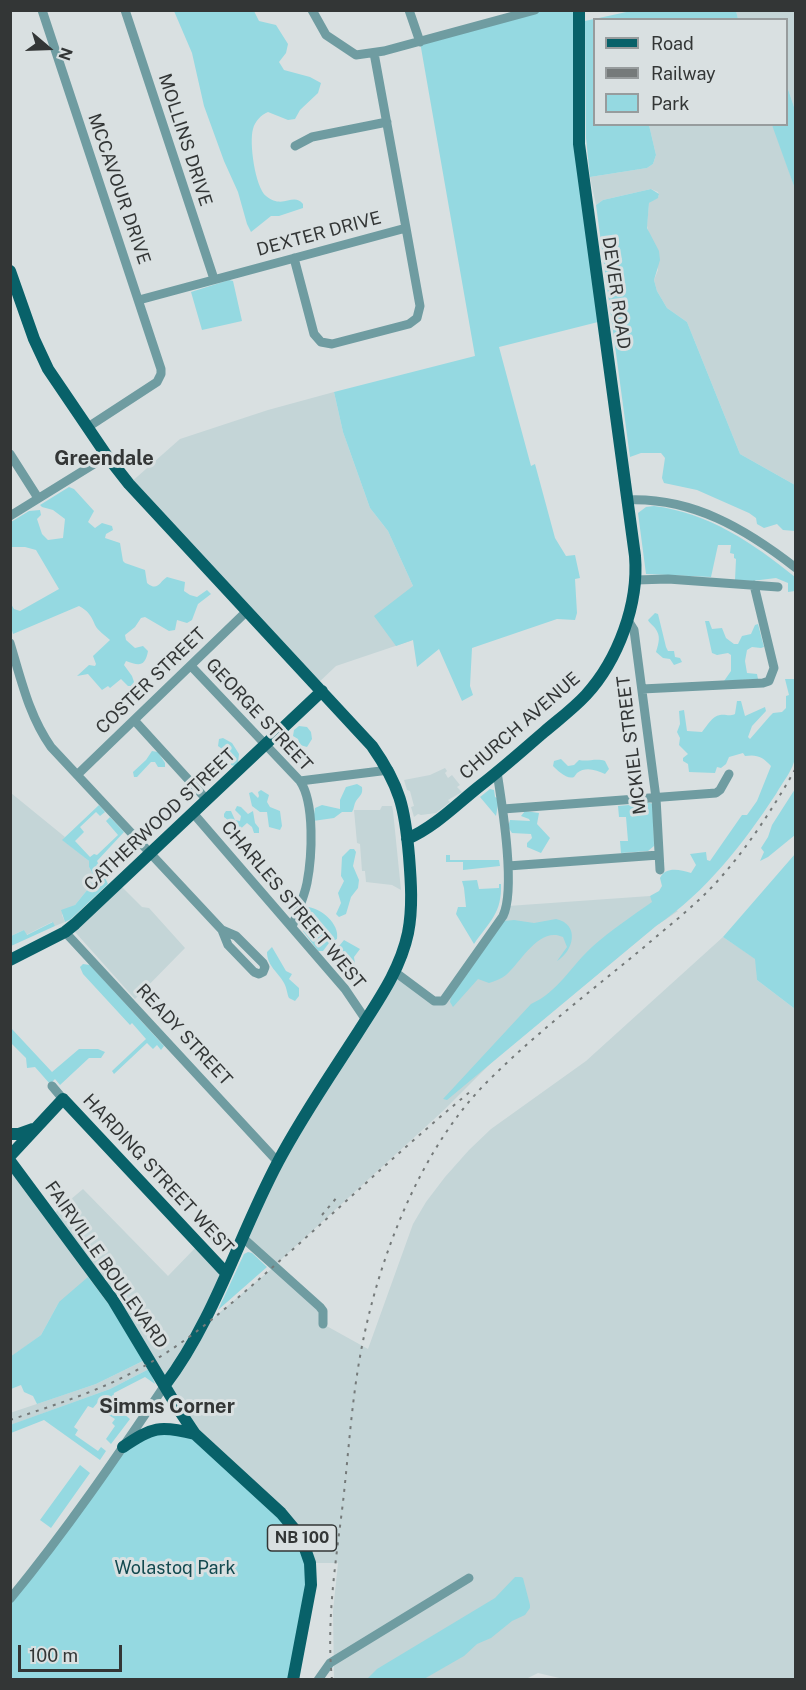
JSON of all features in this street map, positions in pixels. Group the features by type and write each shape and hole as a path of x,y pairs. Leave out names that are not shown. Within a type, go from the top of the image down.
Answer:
{"main road":[{"name":"DEVER ROAD","path":"579,10 579,144 635,556 636,580"},
{"path":"10,271 34,339 48,369 107,456 129,484 360,732 389,770 403,806 411,880 405,945 395,972 278,1162 226,1273 167,1389"},
{"name":"CHURCH AVENUE","path":"407,839 427,828 497,772 585,696 606,668 627,619 636,580"},
{"name":"CATHERWOOD STREET","path":"10,960 65,932 80,920 322,691"},
{"name":"HARDING STREET WEST","path":"10,1158 63,1099 226,1273"},
{"path":"10,1134 19,1134 37,1128"},
{"name":"FAIRVILLE BOULEVARD","path":"10,1158 93,1272 133,1331 167,1389"},
{"name":"NB 100","path":"167,1389 197,1436 297,1530 305,1545 310,1563 311,1585 292,1680"},
{"path":"131,1435 148,1424 187,1423"},
{"path":"123,1447 138,1436 153,1430 166,1429 197,1436"}],"street":[{"name":"MCCAVOUR DRIVE","path":"42,10 160,369 159,379 153,386 88,427"},
{"name":"MOLLINS DRIVE","path":"125,10 214,279"},
{"path":"312,10 326,34 356,55 420,42 502,15 534,10"},
{"path":"409,10 420,42"},
{"name":"DEXTER DRIVE","path":"139,300 405,228 374,53"},
{"path":"295,146 312,137 387,122"},
{"path":"294,258 314,334 321,342 332,344 409,324 417,318 420,306 405,228"},
{"path":"10,454 38,498"},
{"path":"10,516 107,456"},
{"path":"627,500 659,501 706,513 746,532 795,568"},
{"path":"636,580 668,579 778,587"},
{"path":"642,689 763,683 771,679 774,673 773,662 754,585"},
{"name":"COSTER STREET","path":"77,775 247,611"},
{"name":"MCKIEL STREET","path":"627,619 634,630 642,689 656,798 660,870"},
{"path":"10,643 29,706 51,747 222,930 228,945 254,972 259,974 263,972 265,967 263,963 236,936 222,930"},
{"name":"GEORGE STREET","path":"190,666 300,781 307,795 311,840 307,883 292,927"},
{"path":"134,720 207,800"},
{"path":"300,781 389,770"},
{"path":"395,972 439,1002 445,998 503,916 508,902 508,866 497,772"},
{"path":"503,809 718,793 729,774"},
{"name":"CHARLES STREET WEST","path":"193,813 345,989 366,1020"},
{"path":"508,866 659,855"},
{"name":"READY STREET","path":"65,932 278,1162"},
{"name":"HARDING STREET WEST","path":"52,1086 63,1099"},
{"path":"242,1237 320,1306 323,1311 323,1324"},
{"path":"10,1599 34,1571 141,1421 167,1389"},
{"path":"318,1680 330,1663 469,1578"}],"shaded area":[{"path":"736,11 795,11 795,110 788,89 788,18 738,18"},
{"path":"649,126 772,126 776,133 795,189 795,485 740,454 687,322 667,308 657,291 654,280 658,270 647,226 649,203 659,196 658,192 651,189 603,200 596,205 590,177 647,168 653,164 656,155"},
{"path":"334,392 343,432 370,508 388,531 413,586 413,640 336,666 316,685 129,484 180,439 268,410"},
{"path":"445,768 448,778 452,775 460,785 457,787 462,792 448,800 450,802 436,813 418,814 414,817 410,791 407,790 404,780 430,775"},
{"path":"11,793 65,837 63,840 89,861 89,867 96,879 75,905 63,911 65,922 55,926 52,922 26,935 24,930 11,936"},
{"path":"382,806 392,806 401,890 392,885 366,882 365,871 362,871 354,810 380,810"},
{"path":"122,887 142,907 149,908 185,948 135,999 75,932"},
{"path":"650,896 678,911 656,926 493,1061 444,1110 275,1265 316,1302 323,1324 368,1349 413,1224 426,1202 469,1150 491,1129 586,1061 723,937 756,959 757,980 795,1009 795,1679 568,1680 538,1673 524,1680 334,1679 333,1611 338,1563 310,1563 212,1451 149,1358 59,1302 41,1335 11,1357 10,1161 51,1216 83,1189 168,1276 199,1244 226,1273 199,1330 275,1266 242,1237 278,1162 395,972 439,1002 508,906"},
{"path":"145,1360 149,1369 110,1389 11,1425 10,1413 96,1384"}],"green space":[{"path":"174,11 254,11 259,21 276,25 288,44 286,53 279,62 284,70 310,77 321,83 318,93 300,110 295,119 288,120 268,112 257,121 252,135 254,164 262,191 272,200 299,201 303,204 303,208 279,216 271,216 251,232 204,106 192,53"},
{"path":"535,11 579,11 578,100 602,321 499,347 531,466 535,464 555,538 566,556 575,555 580,578 575,579 577,613 575,620 557,619 472,648 470,686 473,695 462,701 439,649 417,667 413,640 396,646 374,616 413,586 388,531 370,508 343,432 334,392 475,356 420,42"},
{"path":"631,11 736,11 738,18 599,18"},
{"path":"593,19 593,126 649,126 656,155 653,164 647,168 590,177 586,138 585,21"},
{"path":"788,89 795,110 795,189 772,126 788,126"},
{"path":"651,189 659,194 658,198 649,203 647,228 659,251 660,260 654,280 657,291 667,308 687,322 740,454 795,485 795,531 783,530 777,524 764,528 757,524 756,518 749,513 697,490 664,483 662,478 665,458 661,453 641,453 630,457 596,205 603,200"},
{"path":"229,280 233,281 242,321 202,330 191,292"},
{"path":"69,487 74,489 94,511 88,522 95,528 102,523 112,526 113,530 106,534 105,538 120,543 123,561 145,570 147,583 154,587 167,577 185,582 184,591 190,595 197,597 207,590 211,594 198,604 192,620 187,623 177,620 175,630 169,631 145,617 141,618 125,635 126,640 135,648 143,646 148,651 143,663 134,664 126,661 124,665 134,682 131,686 121,679 110,688 108,686 102,690 88,674 77,676 89,665 95,666 93,656 110,640 98,629 89,614 79,606 13,634 11,604 14,609 20,611 59,589 36,550 11,547 11,522 29,511 40,510 41,515 37,519 42,534 48,540 63,538 65,519 53,510 40,505"},
{"path":"654,506 693,515 746,541 795,577 795,591 788,592 788,583 776,578 752,581 735,580 736,559 734,554 730,553 731,545 718,545 711,577 646,574 638,513 646,507"},
{"path":"655,613 658,614 668,651 674,651 675,657 680,658 682,662 674,665 670,659 663,658 656,652 659,636 648,620"},
{"path":"705,621 709,621 712,629 722,628 726,638 734,644 738,644 742,636 751,634 755,625 758,624 764,647 752,647 747,650 745,661 747,673 757,674 758,679 724,681 731,671 731,655 712,653"},
{"path":"785,679 795,679 797,738 794,762 776,794 737,849 674,913 447,1100 443,1099 531,1004 557,986 584,954 652,902 650,896 659,891 662,886 660,878 663,874 670,870 691,873 696,865 690,854 706,852 707,860 710,861 742,815 747,815 757,801 771,766 760,757 745,756 743,753 729,757 726,764 721,768 717,767 715,773 689,772 688,764 683,761 688,754 679,745 680,738 677,732 680,724 679,711 684,710 687,731 702,732 715,717 735,714 737,701 741,701 745,716 765,707 766,711 752,726 748,737 750,739 773,713 782,712 786,708 786,696 789,695"},
{"path":"299,726 307,727 311,732 312,739 307,747 300,745 298,739 293,736 294,730"},
{"path":"223,738 232,743 239,754 238,763 235,766 231,765 229,754 218,746 219,739"},
{"path":"152,751 158,752 165,767 158,767 155,762 151,762 137,777 134,777 133,772"},
{"path":"561,759 568,766 574,765 579,760 602,760 609,769 605,774 587,769 571,778 553,766 554,761"},
{"path":"357,784 362,787 362,792 352,812 342,812 334,818 313,821 315,808 322,805 340,809 340,800 346,787"},
{"path":"490,789 494,790 495,797 499,799 496,816 480,797"},
{"path":"795,789 795,835 760,861 764,852 761,848 772,825"},
{"path":"261,790 269,795 267,802 270,807 280,811 282,826 280,830 269,827 267,812 260,812 252,806 249,793 252,792 258,798 258,792"},
{"path":"653,804 654,846 648,851 621,853 620,841 628,841 626,817 619,817 618,806"},
{"path":"99,805 105,812 100,816 96,812 80,827 84,832 75,841 90,857 97,855 118,835 106,821 110,817 124,832 97,861 108,884 65,922 61,910 75,905 96,879 89,867 89,861 62,840"},
{"path":"237,806 248,814 253,811 259,833 254,833 252,827 247,823 236,833 233,832 233,824 224,817 224,814 226,811 231,811 235,820 240,821 241,816 235,810"},
{"path":"525,811 539,813 537,824 550,838 541,853 527,847 527,843 532,838 531,834 512,833 508,827 510,820 530,821 521,816"},
{"path":"350,849 356,852 353,866 359,880 358,888 351,897 346,914 339,917 336,914 341,903 338,893 344,881 341,876 342,857"},
{"path":"795,854 795,1009 757,980 755,959 723,937"},
{"path":"446,855 450,855 450,860 499,860 500,866 463,870 463,862 446,862"},
{"path":"477,880 479,889 499,888 501,884 501,894 494,916 474,944 456,914 458,907 466,907 462,881"},
{"path":"307,907 318,910 336,928 337,939 329,943 323,951 318,951 303,931 308,924 300,920 300,916"},
{"path":"556,919 569,926 571,932 570,945 563,957 557,961 567,947 563,937 546,936 531,947 512,969 498,980 489,983 478,979 453,1007 450,1002 451,997 504,921 534,923"},
{"path":"53,922 55,926 11,946 11,936 24,930 27,935"},
{"path":"344,940 360,949 354,957 355,964 352,969 349,969 344,961 334,956 335,951"},
{"path":"272,947 286,971 292,974 289,979 299,988 299,996 295,1001 289,998 284,983 267,957 267,952"},
{"path":"83,964 90,965 164,1046 161,1050 157,1045 153,1049 147,1043 114,1074 112,1071 146,1039 83,974 80,967"},
{"path":"11,1028 52,1072 79,1049 98,1049 105,1052 101,1058 89,1058 60,1085 55,1079 50,1084 35,1067 27,1068 26,1058 11,1043"},
{"path":"248,1252 267,1267 218,1310 244,1254"},
{"path":"88,1277 149,1358 96,1384 37,1404 33,1396 24,1392 21,1385 11,1389 10,1357 41,1335 59,1302"},
{"path":"149,1369 155,1384 145,1377 114,1393 112,1404 130,1419 111,1444 106,1439 115,1426 112,1423 115,1419 107,1414 109,1410 98,1402 93,1408 88,1406 74,1427 78,1430 75,1435 98,1451 101,1447 106,1451 100,1460 44,1420 11,1433 10,1425 110,1389"},
{"name":"Wolastoq Park","path":"184,1431 281,1513 310,1563 293,1679 11,1680 11,1599 105,1473 138,1436"},
{"path":"80,1465 90,1473 51,1528 40,1520"},
{"path":"515,1577 523,1578 530,1605 525,1615 512,1621 491,1638 477,1644 464,1656 424,1679 367,1679 377,1669 495,1598"}],"railway":[{"path":"332,1680 330,1635 333,1591 359,1361 381,1272 407,1202 443,1137 487,1082 544,1029 696,903 712,887 736,860 796,768"},
{"path":"10,1420 75,1398 122,1378 174,1348 242,1294 471,1091"},
{"path":"322,1215 338,1196"}],"district":[{"name":"Greendale","path":"104,459"},
{"name":"Simms Corner","path":"167,1407"}]}
